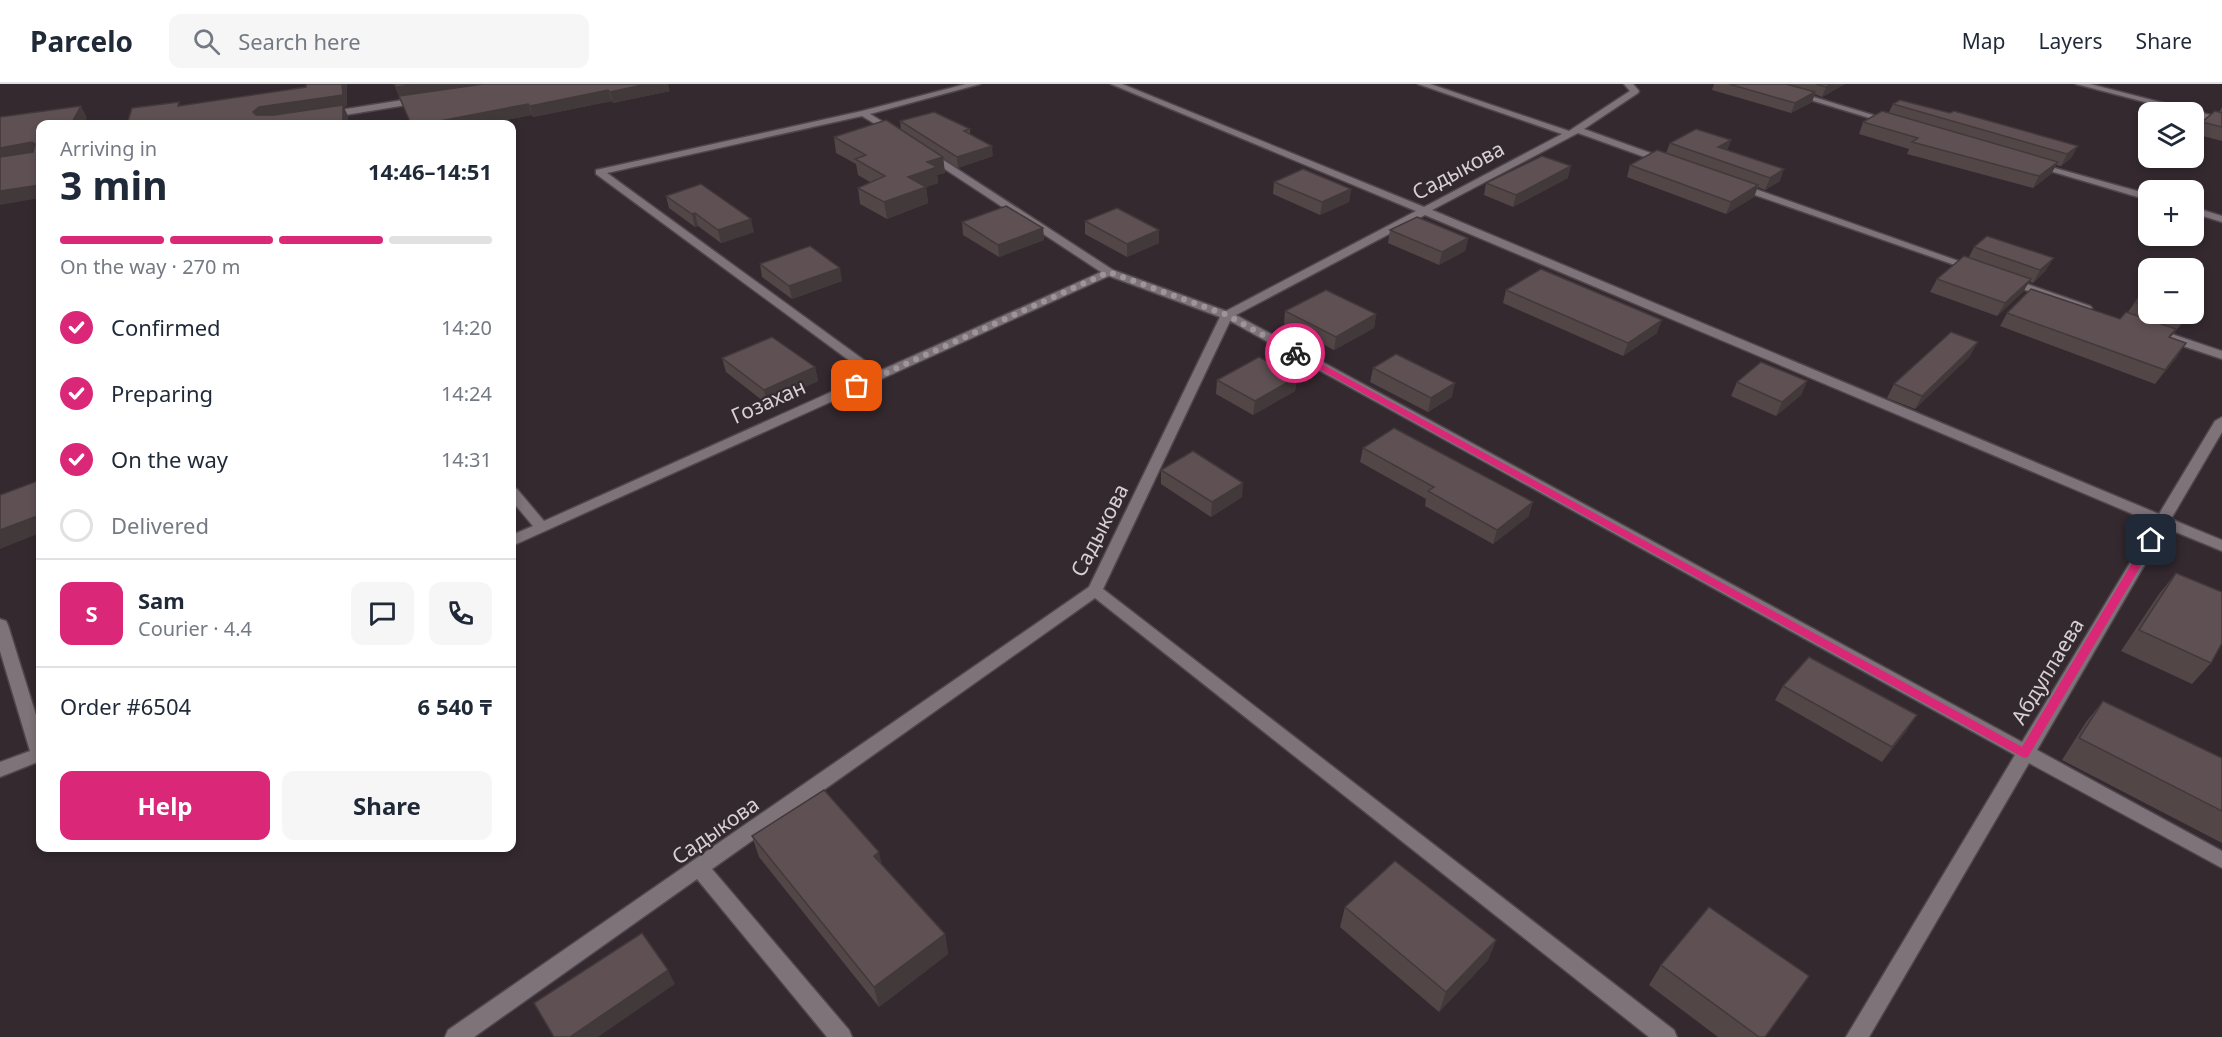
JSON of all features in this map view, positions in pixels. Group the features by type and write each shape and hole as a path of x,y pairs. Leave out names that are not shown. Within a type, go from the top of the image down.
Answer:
{"street":[{"path":"878,376 599,172 864,113 976,84"},
{"path":"1115,84 1425,211 2222,546"},
{"path":"1422,84 1678,166"},
{"name":"Садыкова","path":"456,1037 1095,591 1227,315 1573,132 1635,91 1628,84"},
{"path":"1762,84 1898,124"},
{"path":"2080,84 2150,102"},
{"path":"312,117 430,99"},
{"path":"864,113 903,138"},
{"path":"2204,116 2222,121"},
{"path":"922,151 1109,272 1227,315 2024,754 2222,860"},
{"path":"2023,160 2138,194"},
{"path":"1724,182 1984,272"},
{"path":"2204,213 2222,219"},
{"name":"Гозахан","path":"516,540 1109,272"},
{"path":"1996,276 2097,312"},
{"path":"2143,328 2222,355"},
{"name":"Абдуллаева","path":"1857,1037 2222,421"},
{"path":"516,497 542,528"},
{"path":"1095,591 1666,1037"},
{"path":"0,625 36,741"},
{"path":"0,770 36,756"},
{"path":"699,867 840,1037"}],"building":[{"path":"306,84 342,84 343,95 259,107 253,112 256,115 274,115 343,105 343,120 128,120 132,108 179,102 178,106 306,87"},
{"path":"394,84 417,84 396,87"},
{"path":"483,84 647,84 445,120 409,120 399,96"},
{"path":"1729,84 1786,84 1815,92 1795,103"},
{"path":"1900,100 1950,113 1954,111 2078,146 2067,154 1893,104"},
{"path":"81,106 73,120 36,120 36,186 0,191 0,157 33,152 35,144 32,142 0,148 0,117"},
{"path":"1882,111 2058,162 2039,176 1912,142 1918,138 1863,122"},
{"path":"2215,111 2222,113 2222,127 2204,122"},
{"path":"934,112 970,129 964,131 992,146 957,157 900,121"},
{"path":"886,120 943,157 927,162 937,167 908,177 926,187 884,202 858,188 885,176 855,159 866,155 834,137"},
{"path":"1696,129 1731,140 1718,147 1784,169 1770,178 1670,143"},
{"path":"1657,150 1758,185 1731,202 1630,165"},
{"path":"1542,156 1571,166 1516,195 1486,183"},
{"path":"1303,169 1351,189 1322,202 1274,182"},
{"path":"701,184 751,219 718,230 666,196"},
{"path":"1006,206 1043,228 998,245 962,222"},
{"path":"1117,208 1159,230 1127,244 1085,221"},
{"path":"1417,217 1468,238 1442,252 1390,230"},
{"path":"1987,236 2054,258 2040,270 1974,247"},
{"path":"810,246 840,268 789,286 760,264"},
{"path":"1964,256 2031,279 2005,303 1937,279"},
{"path":"1541,269 1662,320 1628,343 1506,290"},
{"path":"2031,289 2120,319 2126,312 2138,316 2138,324 2161,324 2176,329 2169,337 2186,343 2165,370 2007,313"},
{"path":"1326,290 1376,314 1336,337 1285,311"},
{"path":"1951,332 1978,342 1922,396 1894,384"},
{"path":"772,337 815,367 764,390 722,358"},
{"path":"1396,354 1455,383 1431,398 1373,368"},
{"path":"1259,357 1297,377 1255,401 1217,380"},
{"path":"1761,362 1807,381 1782,402 1737,382"},
{"path":"1394,428 1533,502 1497,530 1428,491 1434,487 1363,448"},
{"path":"1193,451 1243,483 1212,502 1161,470"},
{"path":"36,482 36,516 0,530 0,495"},
{"path":"2176,573 2222,592 2222,643 2211,663 2139,630"},
{"path":"1809,657 1917,715 1892,747 1783,686"},
{"path":"2103,701 2222,758 2222,811 2079,738"},
{"path":"824,790 879,852 874,856 945,934 874,987 752,836"},
{"path":"1395,861 1496,940 1446,992 1345,907"},
{"path":"1709,907 1809,976 1765,1037 1759,1037 1661,965"},
{"path":"642,933 668,970 570,1037 554,1037 534,1003"}],"way so far":[{"path":"857,386 1109,272 1227,315 1295,353"}],"route":[{"path":"1295,353 2024,754 2151,540"}]}
